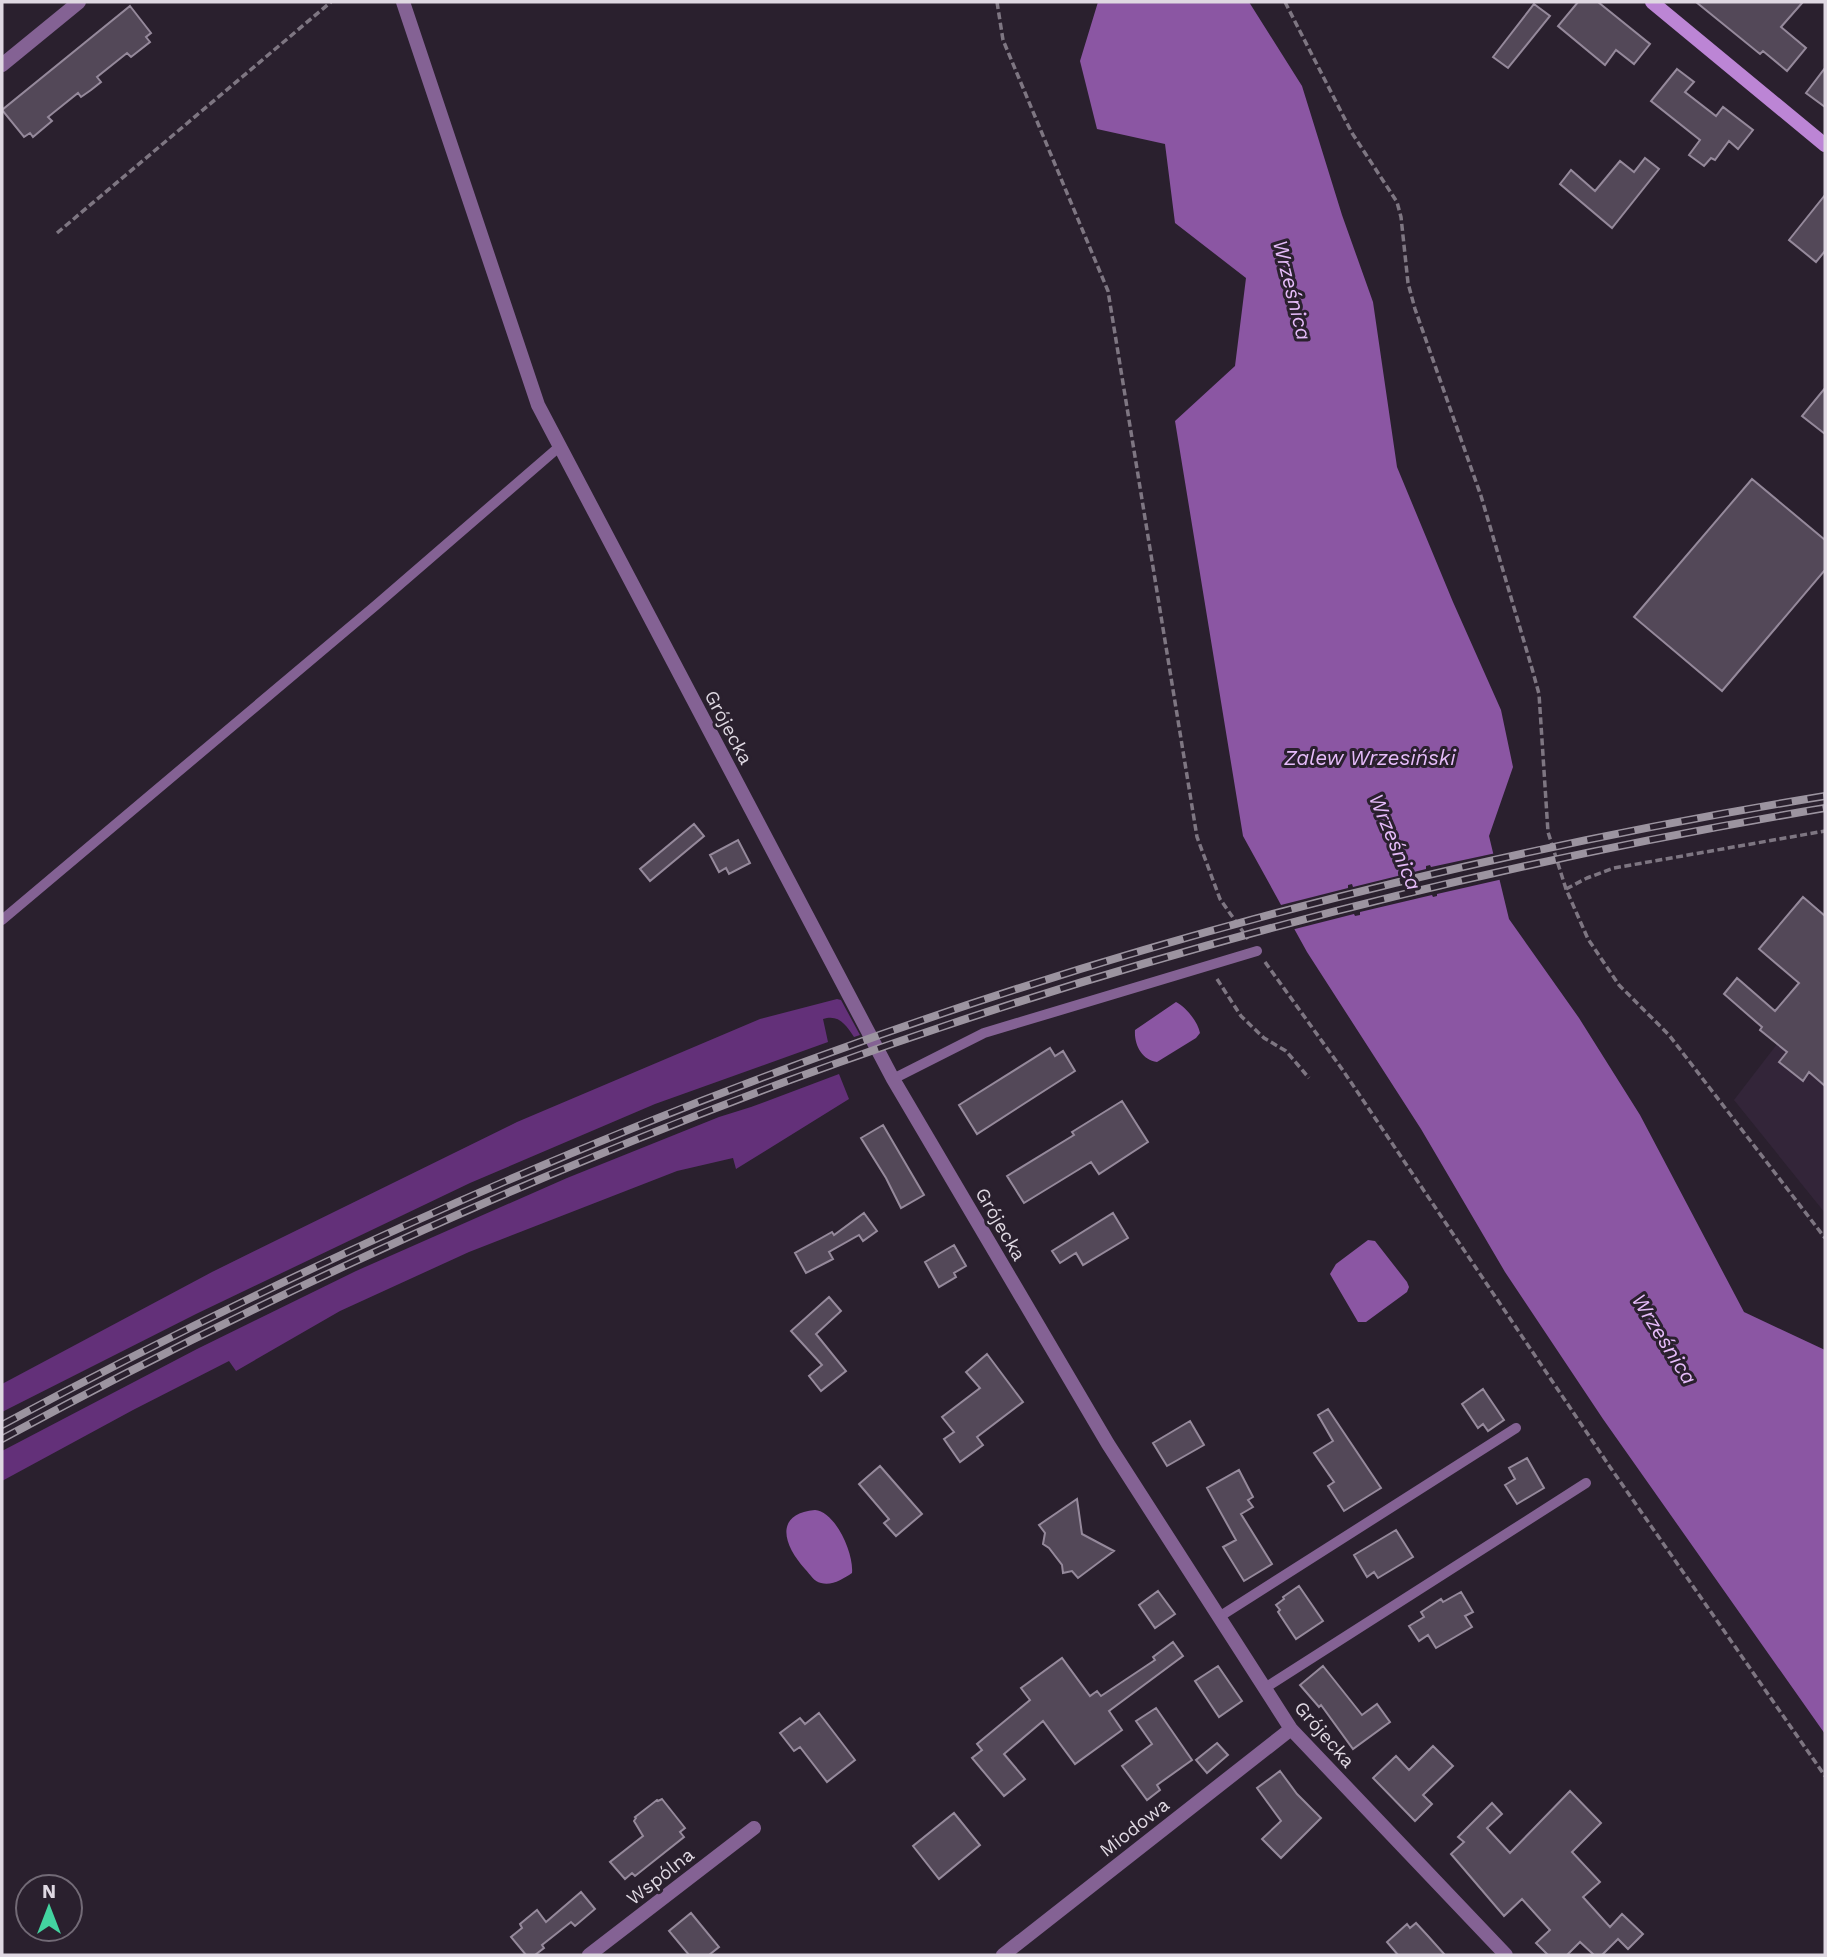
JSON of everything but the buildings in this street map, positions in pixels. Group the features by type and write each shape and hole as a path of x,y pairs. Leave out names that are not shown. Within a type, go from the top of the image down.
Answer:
{"street":[{"path":"2,65 79,2"},
{"name":"Grójecka","path":"403,2 538,405 893,1079 1108,1444 1291,1729 1506,1955"},
{"path":"1652,2 1825,145"},
{"name":"Miodowa","path":"1003,1955 1291,1729"},
{"name":"Wspólna","path":"589,1955 754,1828"}],"lane":[{"path":"2,920 365,615 559,447"},
{"path":"893,1079 984,1033 1257,951"},
{"path":"1219,1617 1516,1428"},
{"path":"1265,1688 1586,1483"}],"path":[{"path":"57,233 331,2"},
{"path":"997,2 1003,40 1108,290 1197,837 1220,899 1342,1069 1610,1467 1825,1776"},
{"path":"1285,2 1352,133 1397,202 1408,283 1415,309 1481,496 1539,694 1548,832 1566,889 1588,939 1619,985 1669,1035 1825,1238"},
{"path":"1566,889 1615,868 1825,831"},
{"path":"1210,964 1219,984 1241,1016 1264,1038 1286,1051 1309,1078"}],"shaded area":[{"path":"1825,982 1825,1213 1734,1100"},
{"path":"841,1000 860,1035 854,1037 838,1019 823,1019 828,1042 655,1104 470,1183 196,1314 2,1412 2,1384 212,1272 517,1122 760,1019"},
{"path":"839,1074 849,1099 736,1169 733,1158 677,1171 469,1252 340,1311 236,1371 229,1361 2,1481 2,1451 197,1349 356,1271 567,1178 719,1117"}],"water":[{"name":"Zalew Wrzesiński","path":"1098,2 1249,2 1302,86 1342,215 1373,302 1397,467 1501,710 1513,767 1489,836 1509,919 1579,1018 1640,1115 1744,1312 1825,1350 1825,1734 1603,1419 1505,1272 1421,1129 1307,952 1243,836 1175,421 1235,366 1246,278 1175,223 1165,144 1097,129 1080,61"},
{"path":"1176,1002 1191,1015 1200,1033 1157,1062 1152,1061 1140,1051 1135,1030"},
{"path":"1368,1240 1375,1241 1409,1287 1407,1292 1366,1322 1358,1322 1330,1274 1336,1264"},
{"path":"815,1510 830,1518 842,1535 850,1555 852,1573 833,1583 825,1584 814,1579 798,1560 788,1541 786,1532 793,1518"}],"pier":[{"path":"1496,853 1503,879 1360,912 1360,915 1354,914 1291,930 1277,906 1348,888 1348,885 1352,884 1353,887 1426,869 1426,866 1430,865 1431,867"}],"railway":[{"path":"2,1425 201,1322 403,1226 713,1096 941,1014 1065,974 1316,903 1569,844 1825,796"},
{"path":"2,1439 291,1291 489,1201 689,1118 917,1035 1172,955 1302,920 1562,858 1825,808"}],"water label":[{"name":"Wrześnica","path":"1292,290"},
{"name":"Wrześnica","path":"1395,842"},
{"name":"Wrześnica","path":"1664,1339"}]}
